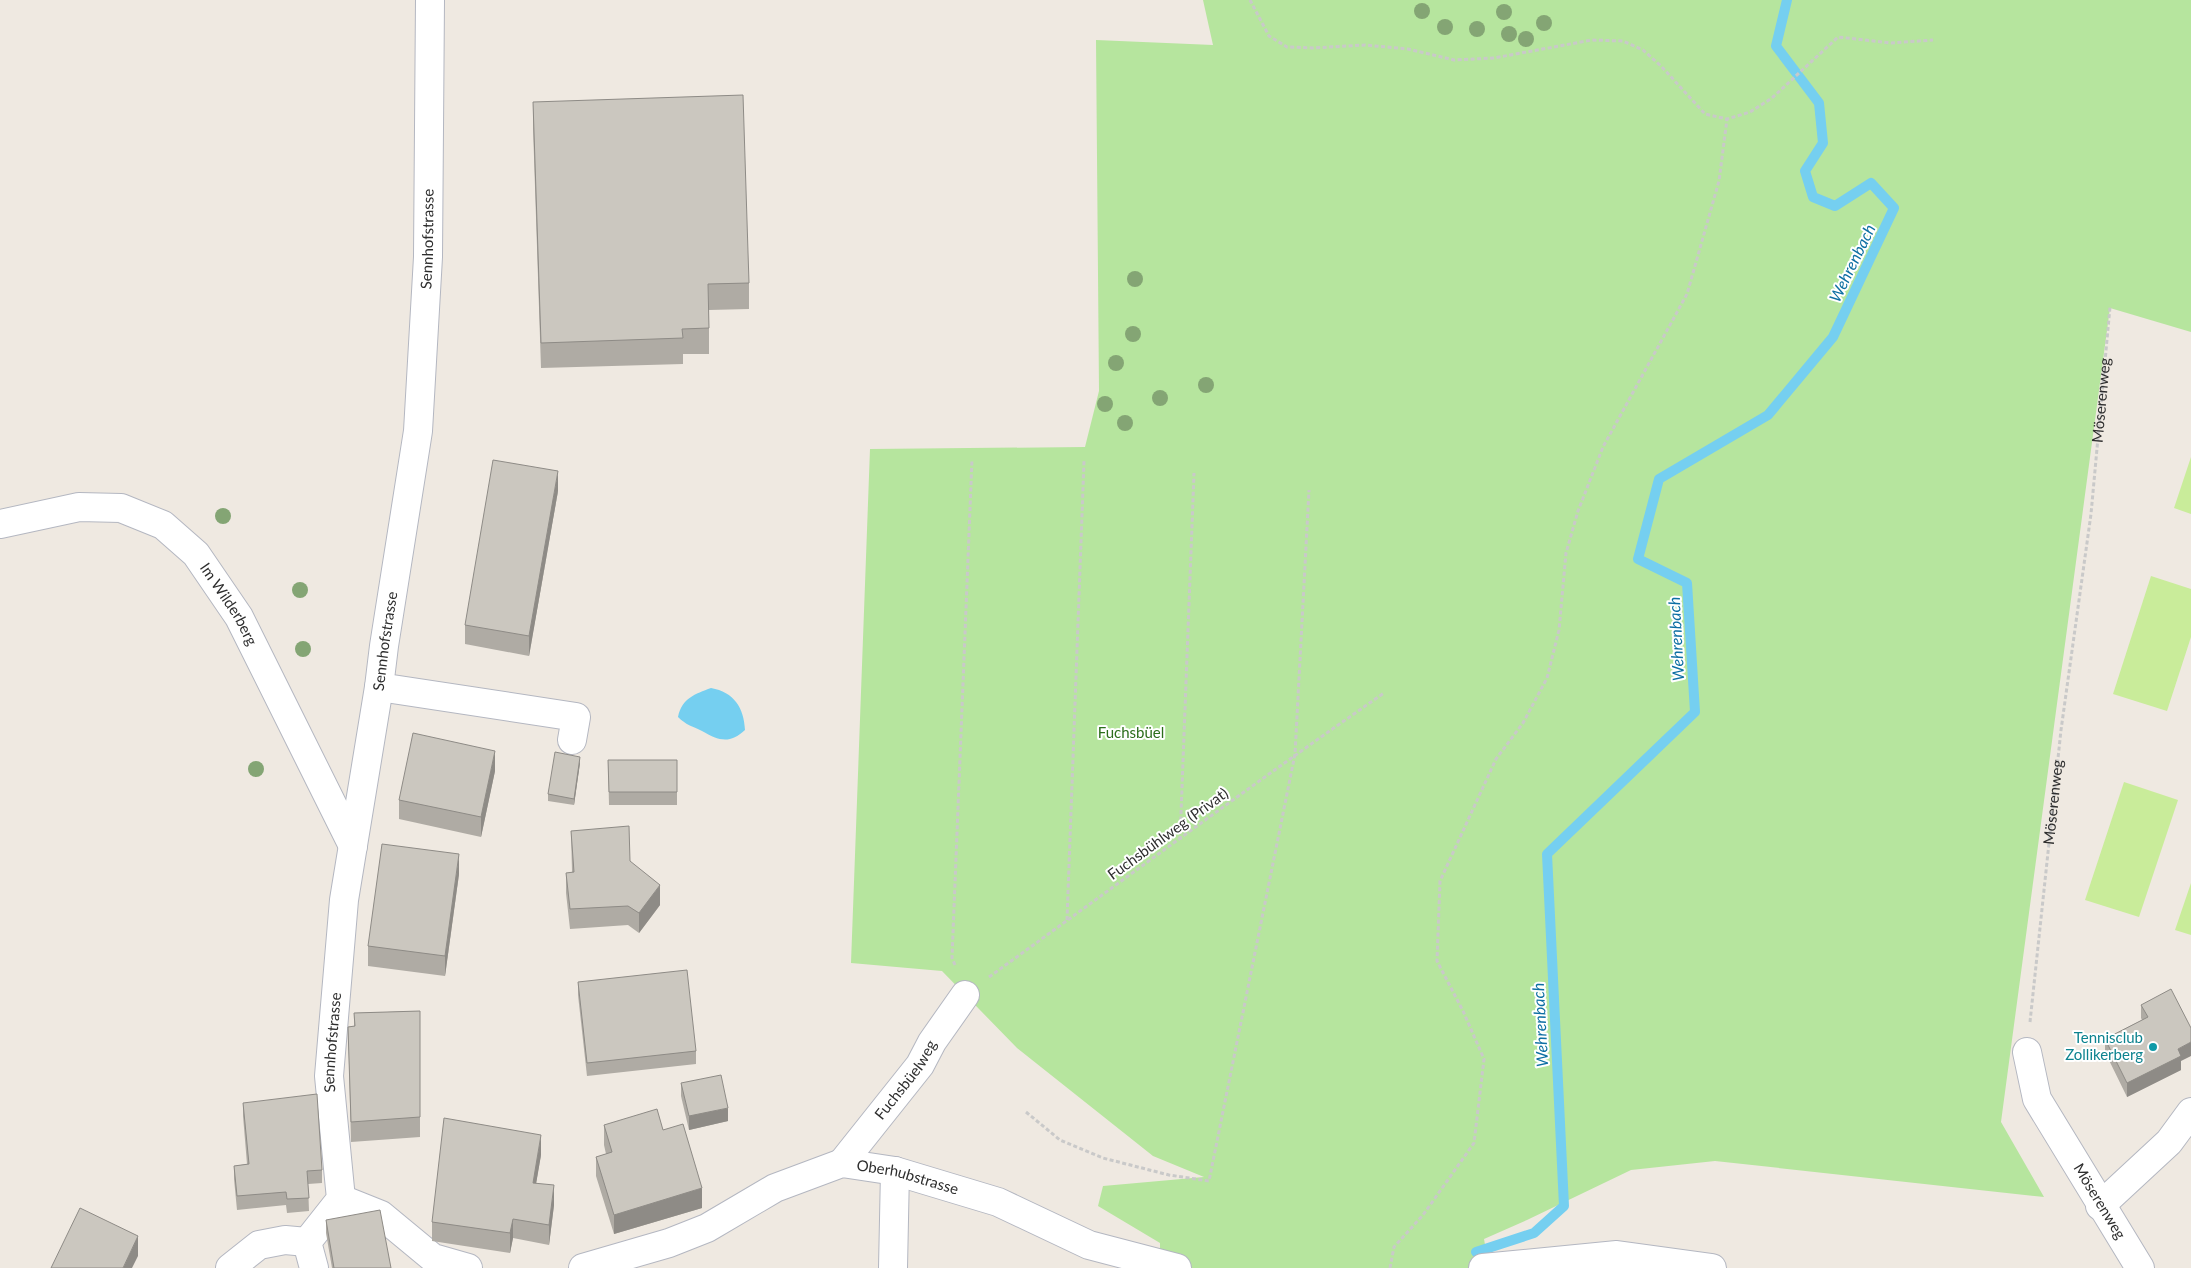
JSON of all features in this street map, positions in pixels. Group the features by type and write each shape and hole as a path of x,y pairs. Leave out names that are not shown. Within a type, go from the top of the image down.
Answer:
{"street":[{"name":"Sennhofstrasse","path":"340,1199 330,1076 344,900 380,687 384,646 418,431 428,256 430,0"},
{"name":"Im Wilderberg","path":"0,524 79,507 121,508 163,524 196,554 239,617 353,846"},
{"path":"380,687 576,717 572,740"},
{"name":"Fuchsbüelweg","path":"842,1163 920,1065 932,1042 965,995"},
{"name":"Möserenweg","path":"2027,1052 2037,1100 2100,1206 2140,1268"},
{"path":"2100,1206 2169,1142 2191,1112"},
{"name":"Oberhubstrasse","path":"583,1268 633,1255 707,1228 776,1188 842,1163 895,1170 998,1202 1089,1245 1177,1268"},
{"path":"893,1268 895,1170"},
{"path":"306,1242 340,1199 381,1215 433,1258 468,1268"},
{"path":"230,1268 259,1245 286,1240 306,1242"},
{"path":"306,1242 314,1268"},
{"path":"1483,1268 1617,1255 1712,1268"}],"path":[{"path":"1250,0 1269,36 1287,47 1313,48 1364,45 1408,49 1454,60 1494,58 1592,40 1623,41 1643,50 1661,66 1705,114 1727,119 1750,112 1772,98 1838,37 1891,43 1933,40"},
{"path":"1390,1268 1394,1247 1423,1215 1474,1143 1484,1059 1437,961 1440,881 1496,759 1523,723 1547,678 1559,630 1566,553 1578,511 1603,447 1687,294 1719,181 1727,119"},
{"name":"Möserenweg","path":"2027,1052 2061,730 2091,514 2110,307"},
{"path":"965,995 952,958 972,459"},
{"path":"1067,921 1084,461"},
{"path":"1180,840 1194,474"},
{"path":"1026,1112 1060,1140 1103,1158 1169,1175 1209,1181 1295,754 1309,490"},
{"name":"Fuchsbühlweg (Privat)","path":"965,995 1180,840 1295,754 1384,693"}],"green space":[{"name":"Fuchsbüel","path":"1203,0 2191,0 2191,332 2110,308 2001,1122 2044,1197 1715,1161 1631,1170 1484,1239 1489,1268 1160,1268 1160,1243 1098,1206 1103,1186 1204,1177 1153,1156 1017,1048 942,971 851,963 870,449 1085,447 1099,391 1096,40 1213,45"},
{"path":"2191,457 2191,514 2174,508"},
{"path":"2151,576 2191,589 2191,637 2167,711 2113,694"},
{"path":"2124,782 2178,800 2139,917 2085,900"},
{"path":"2191,883 2191,935 2175,930"}],"water":[{"path":"711,688 732,697 740,708 745,730 740,734 729,739 719,739 686,724 678,717 686,701"}],"building":[{"path":"743,95 749,283 708,284 709,328 682,329 683,338 541,343 533,102"},
{"path":"493,460 558,471 529,636 465,625"},
{"path":"413,733 495,751 481,817 399,800"},
{"path":"555,752 580,757 574,799 548,794"},
{"path":"608,760 677,760 677,792 609,792"},
{"path":"629,826 630,861 660,885 639,913 628,906 570,909 566,873 574,872 571,831"},
{"path":"382,844 459,854 445,956 368,946"},
{"path":"687,970 696,1051 587,1063 578,982"},
{"name":"Tennisclub Zollikerberg","path":"2171,989 2191,1028 2191,1042 2178,1049 2181,1056 2127,1083 2105,1039 2148,1017 2141,1005"},
{"path":"420,1011 420,1117 351,1122 348,1027 355,1026 354,1013"},
{"path":"721,1075 728,1108 689,1116 681,1083"},
{"path":"317,1094 322,1170 307,1171 309,1198 287,1199 286,1192 237,1196 234,1166 249,1164 243,1103"},
{"path":"657,1109 663,1130 683,1124 702,1188 614,1215 596,1157 612,1152 604,1125"},
{"path":"444,1118 541,1135 533,1183 554,1185 549,1225 513,1219 510,1233 432,1222"},
{"path":"80,1208 138,1236 123,1268 51,1268"},
{"path":"380,1210 391,1268 334,1268 326,1220"}],"waterway":[{"name":"Wehrenbach","path":"1476,1252 1534,1233 1564,1206 1547,854 1695,712 1687,583 1638,559 1659,479 1768,415 1833,337 1894,208 1871,183 1835,206 1813,197 1805,171 1823,143 1819,103 1776,46 1787,0"}],"place":[{"name":"Tennisclub Zollikerberg","path":"2153,1047"}]}
